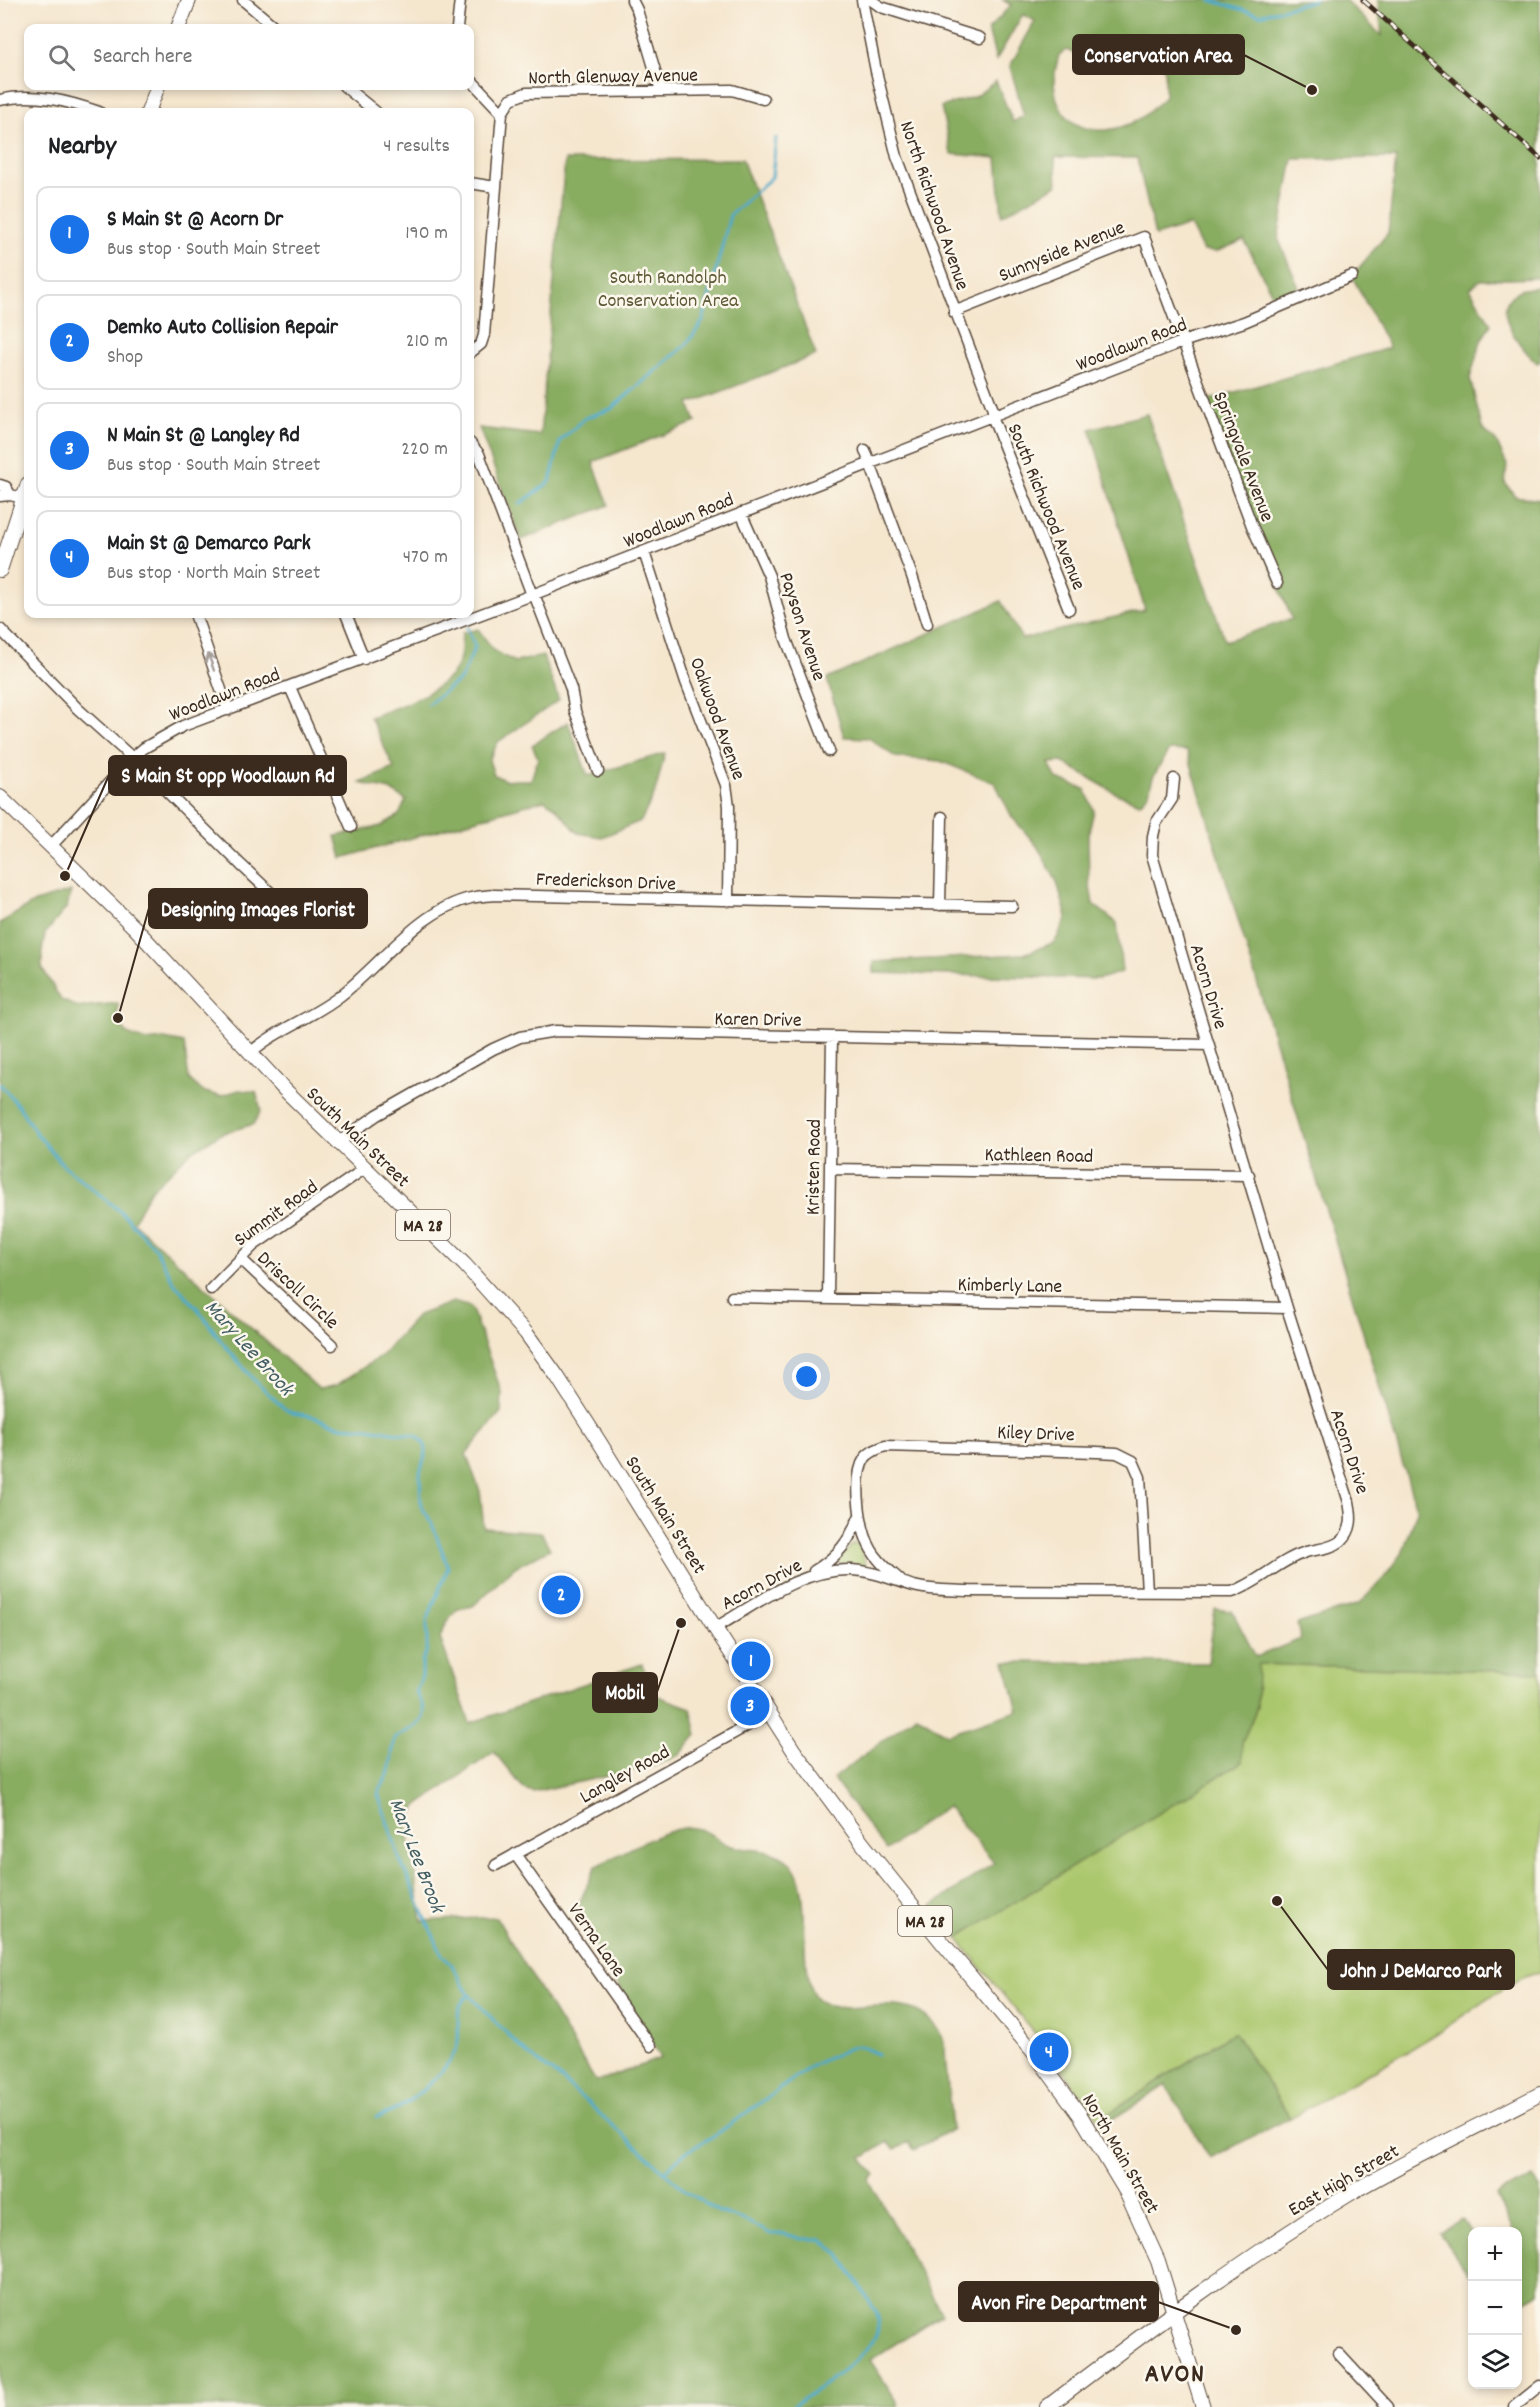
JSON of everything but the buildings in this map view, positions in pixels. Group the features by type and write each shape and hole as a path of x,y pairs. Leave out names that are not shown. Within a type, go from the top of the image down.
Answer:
{"main road":[{"path":"180,24 189,0"},
{"path":"150,108 156,90"},
{"path":"0,570 11,496 24,487"},
{"name":"South Main Street","path":"0,797 136,929 250,1053 363,1169 465,1265 526,1333 594,1434 770,1713"},
{"name":"North Main Street","path":"770,1713 794,1750 863,1844 1036,2055 1080,2115 1132,2204 1158,2261 1174,2312"},
{"name":"East High Street","path":"1047,2407 1243,2263 1353,2193 1540,2094"},
{"name":"MA 28","path":"1174,2312 1200,2403"}],"street":[{"path":"243,0 271,24"},
{"path":"457,24 460,0"},
{"path":"632,0 661,91"},
{"name":"North Richwood Avenue","path":"862,0 876,72 897,157 994,416"},
{"path":"871,0 881,8 980,38"},
{"path":"474,83 502,112 484,335 481,344 474,350"},
{"path":"349,90 371,108"},
{"name":"North Glenway Avenue","path":"502,112 511,99 526,93 732,90 763,99"},
{"path":"0,100 16,96 33,96 82,108"},
{"path":"474,184 495,187"},
{"name":"Sunnyside Avenue","path":"954,312 1144,237 1182,342"},
{"name":"Woodlawn Road","path":"474,617 1182,342 1244,322 1352,276"},
{"name":"Springvale Avenue","path":"1182,342 1252,526 1277,583"},
{"name":"South Richwood Avenue","path":"994,416 1069,609"},
{"path":"474,448 479,454 571,689 575,711 598,771"},
{"path":"865,450 912,576 927,624"},
{"path":"0,485 6,488 11,496"},
{"name":"Payson Avenue","path":"741,513 769,576 786,639 829,751"},
{"name":"Oakwood Avenue","path":"644,552 692,699 726,785 729,806 728,901"},
{"path":"196,618 228,710"},
{"path":"348,618 364,659"},
{"name":"Woodlawn Road","path":"51,846 132,758 165,735 472,618"},
{"path":"0,629 78,709 271,893 302,902"},
{"path":"290,687 351,827"},
{"name":"Acorn Drive","path":"715,1628 804,1578 823,1572 852,1570 926,1588 969,1591 1232,1592 1260,1580 1296,1555 1340,1542 1349,1531 1352,1517 1349,1502 1287,1308 1152,855 1156,823 1173,799 1174,779"},
{"path":"940,905 942,817"},
{"name":"Frederickson Drive","path":"250,1053 264,1041 340,996 431,916 471,898 494,895 1012,906"},
{"name":"Karen Drive","path":"337,1143 377,1115 493,1049 520,1037 537,1033 556,1031 1209,1045"},
{"name":"Kristen Road","path":"828,1297 832,1038"},
{"name":"Summit Road","path":"211,1289 260,1241 363,1169"},
{"name":"Kathleen Road","path":"830,1169 1249,1175"},
{"name":"Driscoll Circle","path":"241,1259 332,1345"},
{"name":"Kimberly Lane","path":"732,1297 828,1297 1287,1308"},
{"name":"Kiley Drive","path":"903,1581 884,1566 871,1551 863,1534 859,1476 865,1458 872,1451 885,1446 1117,1453 1133,1461 1140,1477 1147,1591"},
{"name":"Kiley Drive","path":"804,1578 835,1557 851,1537 860,1515"},
{"name":"Langley Road","path":"496,1864 770,1713"},
{"name":"Verna Lane","path":"515,1854 651,2046"},
{"path":"1339,2354 1388,2407"},
{"path":"1515,2407 1540,2386"}],"green space":[{"path":"1003,0 1345,0 1382,36 1378,0 1540,0 1540,278 1480,280 1470,289 1491,324 1481,341 1470,378 1482,428 1496,441 1507,465 1505,483 1515,496 1540,500 1540,1672 1258,1664 1257,1707 1242,1743 1242,1762 957,1938 932,1906 994,1863 947,1806 886,1850 833,1779 916,1715 947,1734 1018,1711 1005,1662 1208,1663 1215,1609 1232,1611 1256,1657 1301,1639 1297,1624 1359,1604 1383,1579 1402,1554 1417,1511 1187,751 1169,750 1153,777 1149,793 1140,803 1117,794 1062,762 1049,763 1057,779 1085,789 1094,810 1088,836 1089,881 1093,904 1117,923 1122,972 1099,979 874,973 874,962 1024,954 1055,942 1067,917 1057,882 1037,846 1012,817 995,783 940,761 895,757 869,738 844,737 827,679 1001,601 1022,639 1145,610 1090,429 1147,414 1225,641 1292,619 1204,401 1389,348 1352,276 1388,233 1396,158 1293,159 1278,238 1299,288 1273,296 1244,240 1216,252 1203,251 1190,225 1155,236 1137,158 1055,157 1057,185 1002,215 997,158 951,154 941,107 976,96 996,81 1013,122 1024,116 1010,66 1035,21 1023,14 996,60 988,30 1011,5","holes":["1066,50 1102,63 1117,64 1133,55 1152,55 1165,70 1165,97 1140,119 1122,127 1108,130 1082,127 1062,111 1057,98 1054,79 1059,55"]},
{"name":"South Randolph Conservation Area","path":"742,159 816,355 689,404 696,422 593,462 609,505 521,540 479,428 540,435 565,160"},
{"path":"1540,287 1540,362 1537,363 1522,347 1509,326 1506,305 1511,297 1521,290"},
{"path":"478,629 494,651 515,662 543,656 559,700 498,742 489,760 494,775 505,780 531,780 538,758 532,745 568,722 588,776 665,753 655,793 641,821 602,837 578,833 556,808 544,800 342,858 336,836 381,826 399,815 406,800 390,790 360,783 394,768 370,717 421,696 445,681 459,661 462,633"},
{"path":"71,891 67,907 45,934 42,951 42,968 61,1000 78,1007 118,1003 117,1020 127,1034 146,1041 164,1039 184,1043 189,1079 202,1091 220,1096 239,1090 256,1092 261,1110 254,1124 220,1134 190,1153 150,1191 133,1222 319,1389 337,1385 381,1356 418,1315 453,1302 471,1307 502,1393 501,1412 466,1454 480,1491 484,1528 541,1532 550,1549 515,1567 473,1606 458,1609 447,1622 440,1638 470,1723 642,1664 655,1695 691,1708 697,1735 680,1755 654,1766 533,1792 524,1789 494,1752 417,1806 407,1823 422,1921 496,1917 596,2082 661,2058 576,1911 595,1867 659,1835 672,1830 695,1828 731,1846 761,1850 782,1857 796,1872 804,1906 806,1967 809,1984 815,1996 826,2004 839,2008 890,2006 907,2008 922,2014 942,2036 952,2129 914,2150 909,2142 895,2150 888,2142 862,2158 875,2175 869,2180 942,2314 870,2360 899,2404 897,2407 0,2407 0,923 35,902"},
{"path":"854,1543 859,1545 866,1565 839,1564 838,1560"},
{"path":"1257,1664 1540,1672 1540,1973 1503,1988 1423,2042 1290,2118 1234,2032 1099,2120 1048,2050 957,1938 1070,1865 1242,1743 1257,1707"},
{"path":"1234,2032 1290,2118 1210,2158 1166,2085 1103,2125 1099,2120"},
{"path":"1533,2177 1540,2188 1540,2292 1526,2300 1522,2295 1522,2227 1511,2227 1496,2195"},
{"path":"1462,2219 1468,2228 1468,2272 1440,2234"}],"waterway":[{"path":"1210,0 1260,15 1315,0"},
{"path":"520,504 550,482 560,441 585,418 611,409 686,345 703,321 730,215 772,177 776,138"},
{"path":"428,704 461,679 475,647 467,627"},
{"name":"Mary Lee Brook","path":"0,1084 63,1165 121,1212 155,1248 174,1283 198,1309 254,1380 285,1409 340,1426 416,1436 425,1445 426,1452 420,1473 421,1506 431,1521 448,1567 427,1621 427,1650 422,1661 422,1676 416,1692 423,1706 423,1716 414,1728 395,1738 389,1772 378,1794 400,1860 442,1955 452,1965 469,1995 525,2052 561,2079 688,2193 719,2212 746,2221 771,2234 785,2234 802,2239 821,2239 845,2263 876,2312 878,2325 874,2338 864,2352 850,2365 794,2405"},
{"path":"376,2117 387,2114 411,2100 445,2068 457,2046 460,2006 469,1995"},
{"path":"665,2171 683,2154 718,2133 813,2065 852,2047 859,2046 878,2054"}],"railway":[{"path":"1363,0 1540,158"}],"place":[{"name":"Conservation Area","path":"1312,90"},
{"name":"S Main St opp Woodlawn Rd","path":"65,876"},
{"name":"Designing Images Florist","path":"118,1018"},
{"name":"Demko Auto Collision Repair","path":"561,1595"},
{"name":"Mobil","path":"681,1623"},
{"name":"S Main St @ Acorn Dr","path":"751,1661"},
{"name":"N Main St @ Langley Rd","path":"750,1706"},
{"name":"John J DeMarco Park","path":"1277,1901"},
{"name":"Main St @ Demarco Park","path":"1049,2052"},
{"name":"Avon Fire Department","path":"1236,2330"}],"district":[{"name":"AVON","path":"1175,2372"}]}
